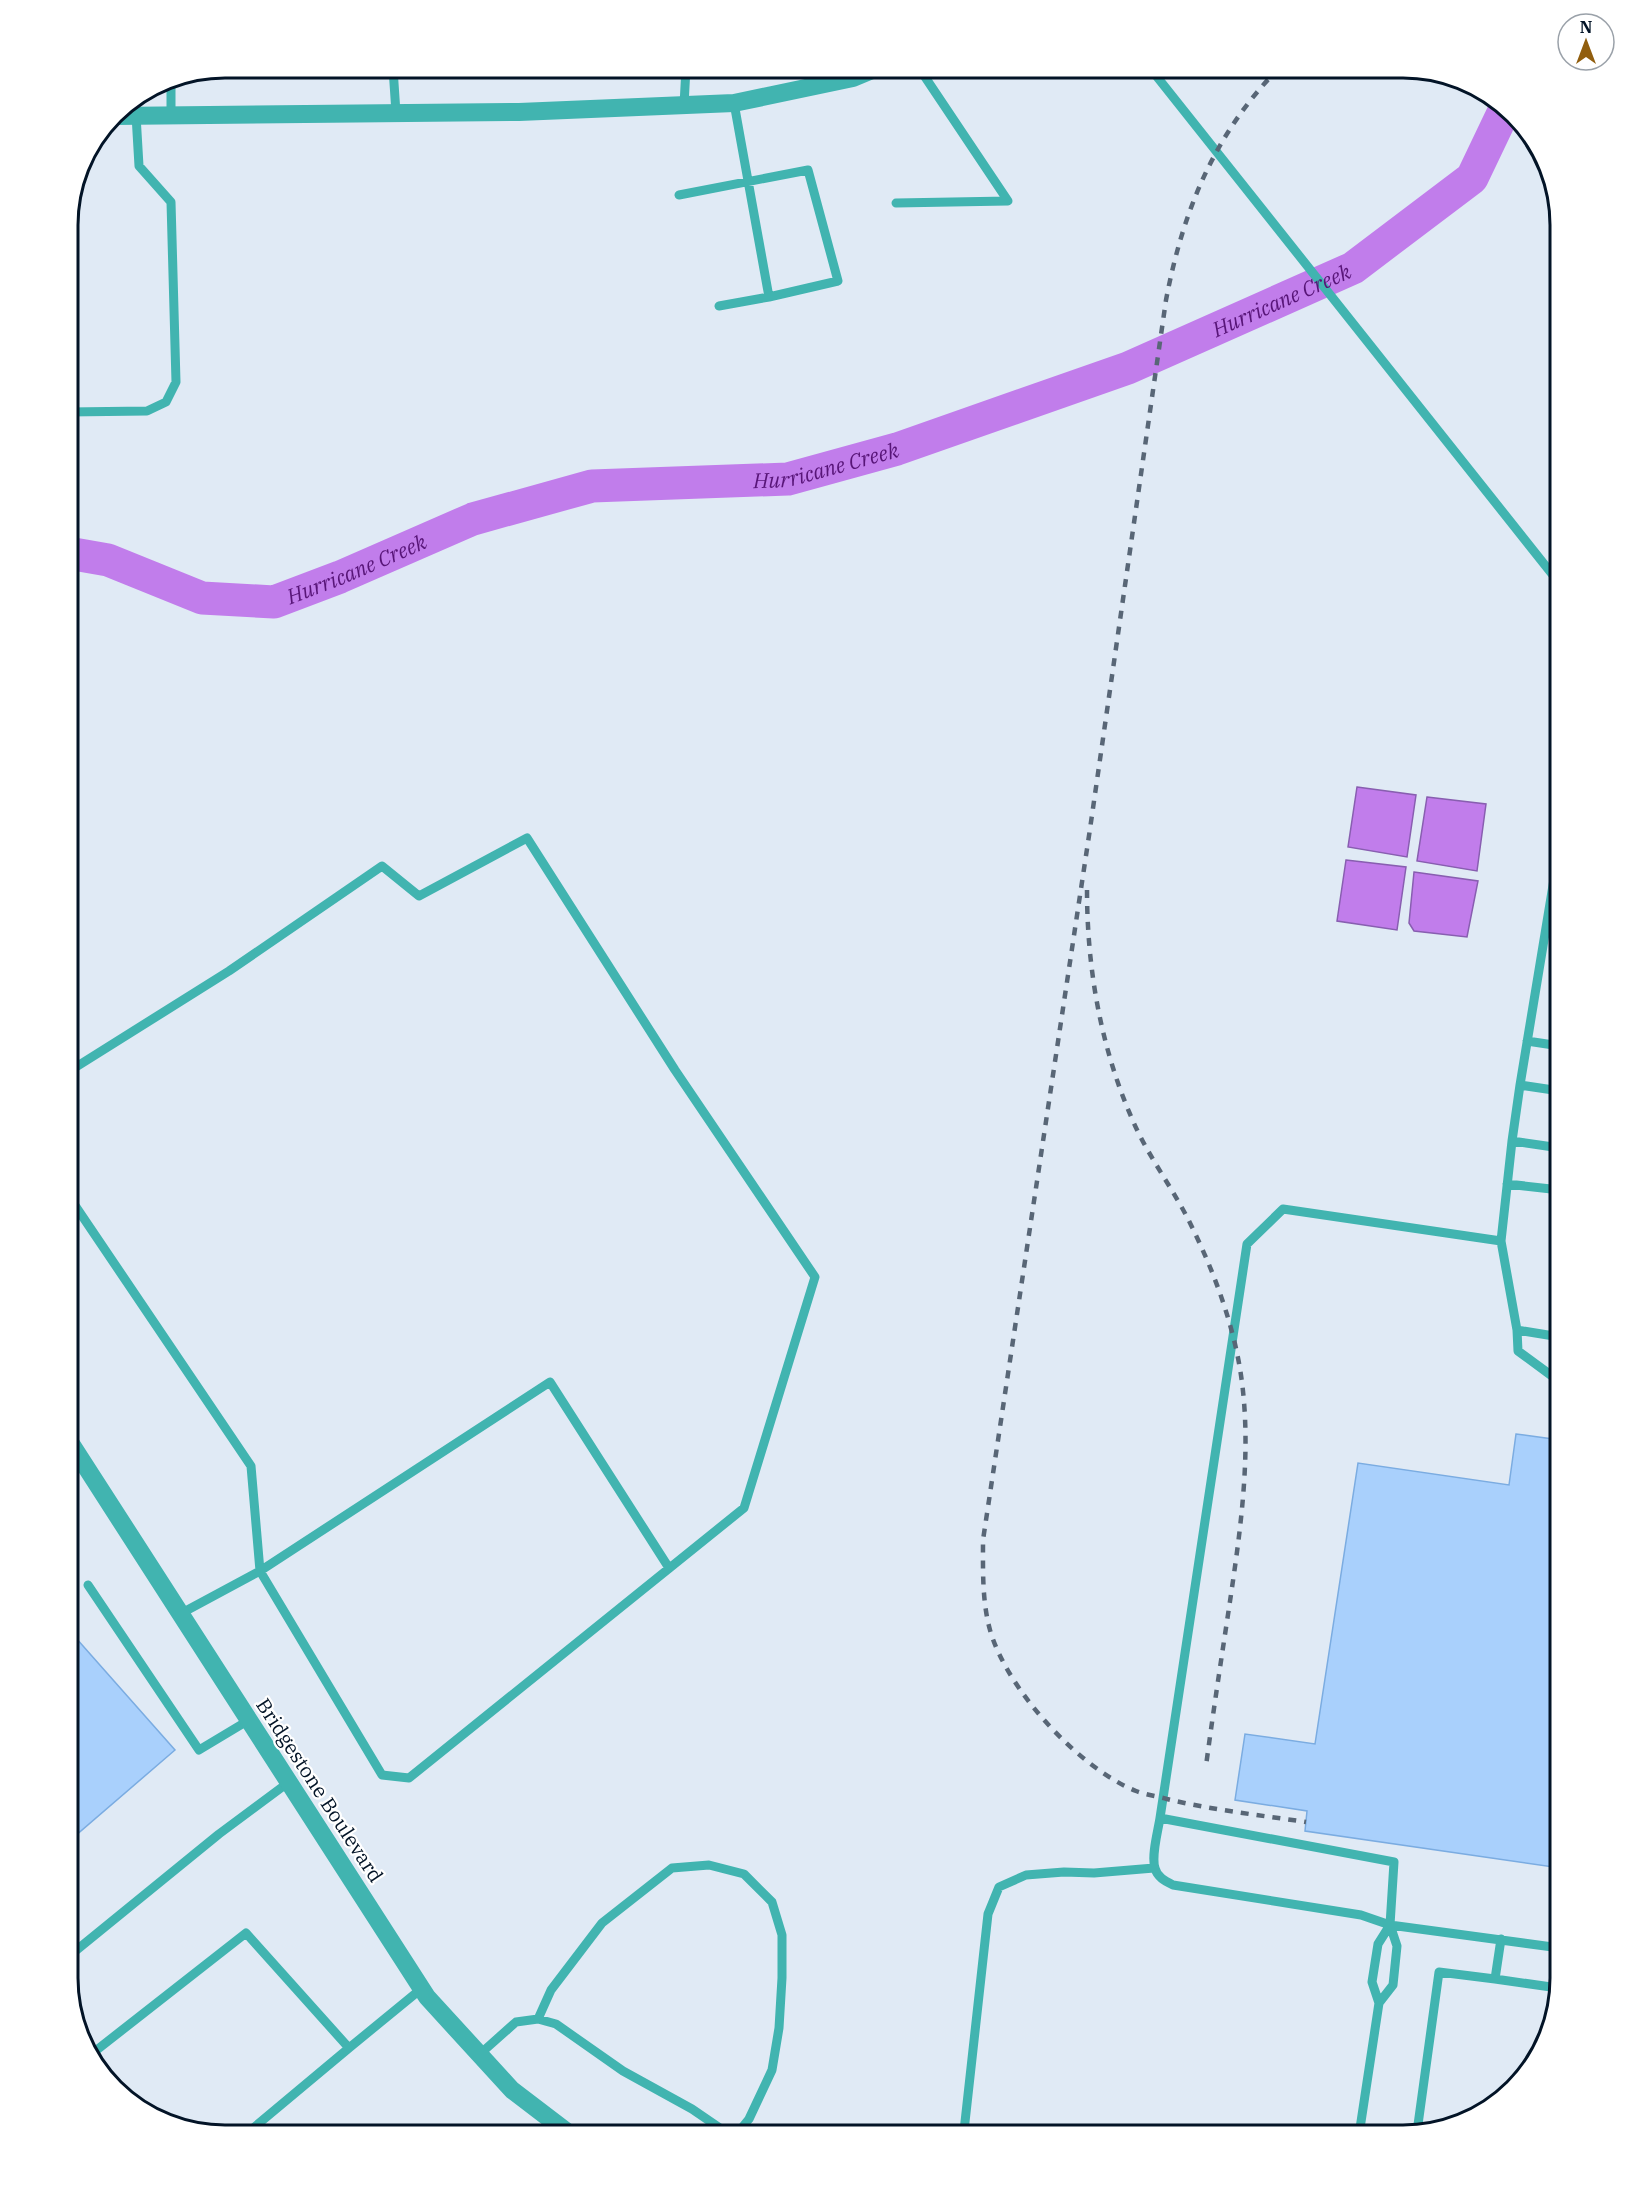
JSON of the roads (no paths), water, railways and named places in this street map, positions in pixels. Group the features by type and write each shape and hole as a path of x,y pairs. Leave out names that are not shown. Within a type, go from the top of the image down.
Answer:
{"street":[{"path":"128,115 519,112 734,103 852,78"},
{"name":"Bridgestone Boulevard","path":"78,1458 421,1989 512,2090 558,2125"}],"lane":[{"path":"394,78 396,113"},
{"path":"684,105 685,78"},
{"path":"896,203 1008,201 926,78"},
{"path":"1158,78 1550,571"},
{"path":"171,88 171,115"},
{"path":"734,103 769,297"},
{"path":"78,412 147,411 166,402 176,382 171,202 139,166 136,115"},
{"path":"679,195 808,170 838,281 719,306"},
{"path":"78,1066 229,971 382,866 419,896 527,838 675,1070 815,1277 744,1508 409,1778 382,1775 260,1571 251,1466 78,1210"},
{"path":"1550,903 1520,1085 1501,1241 1518,1351 1550,1375"},
{"path":"1527,1041 1550,1044"},
{"path":"1520,1085 1550,1090"},
{"path":"1512,1141 1550,1147"},
{"path":"1508,1184 1550,1189"},
{"path":"1501,1241 1283,1209 1247,1244 1156,1841 1154,1868 1162,1879 1173,1885 1361,1915 1390,1925 1550,1946"},
{"path":"1516,1330 1550,1335"},
{"path":"180,1614 260,1571 550,1382 669,1568"},
{"path":"88,1586 199,1750 249,1720"},
{"path":"78,1949 219,1834 289,1782"},
{"path":"1160,1818 1394,1862 1390,1925 1397,1946 1393,1985 1379,2003"},
{"path":"538,2019 551,1990 602,1923 672,1868 709,1865 744,1874 772,1902 782,1935 779,2028 772,2070 744,2125"},
{"path":"965,2125 988,1914 999,1887 1026,1875 1154,1868"},
{"path":"1361,2125 1379,2003 1372,1982 1378,1944 1390,1925"},
{"path":"97,2050 246,1933 349,2048"},
{"path":"1495,1979 1501,1939"},
{"path":"1418,2124 1439,1972 1550,1987"},
{"path":"257,2125 421,1989"},
{"path":"480,2054 516,2022 538,2019 556,2024 623,2071 692,2109 715,2125"}],"waterway":[{"name":"Hurricane Creek","path":"78,555 108,560 202,598 274,602 340,577 473,519 592,486 788,479 897,449 1128,368 1353,268 1472,178 1502,116"}],"railway":[{"path":"1270,78 1236,120 1204,175 1182,235 1166,300 1090,829 983,1540 983,1574 984,1597 990,1630 1012,1677 1048,1724 1092,1765 1114,1780 1144,1794 1201,1806 1306,1822"},
{"path":"1087,890 1093,979 1112,1066 1139,1134 1182,1208 1209,1265 1230,1325 1241,1373 1246,1440 1245,1474 1234,1575 1206,1766"}]}
